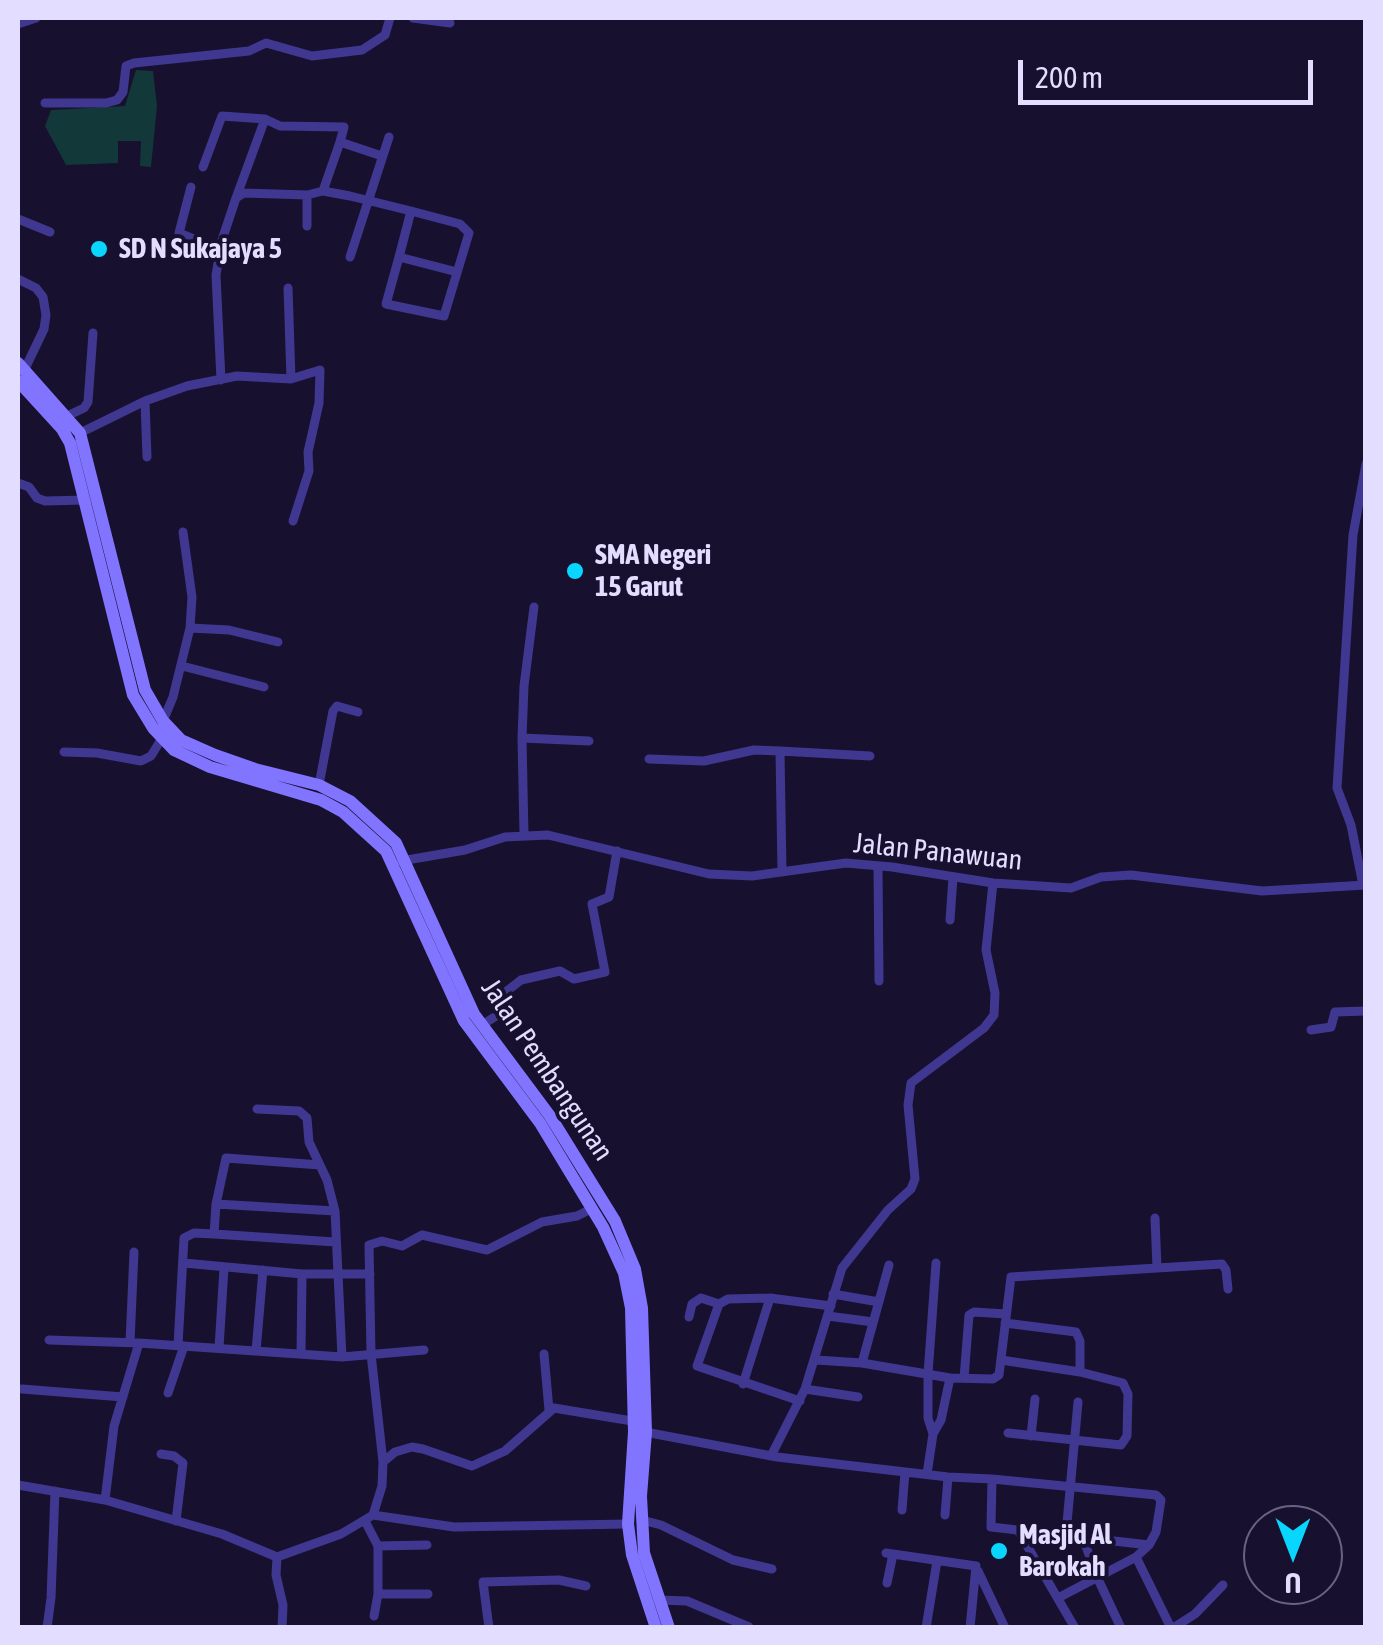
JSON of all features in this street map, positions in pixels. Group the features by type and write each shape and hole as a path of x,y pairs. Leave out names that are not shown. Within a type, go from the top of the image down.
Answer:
{"main road":[{"name":"Jalan Pembangunan","path":"20,374 80,433 133,695 162,738 182,754 210,767 322,800 343,812 400,862 482,1024 535,1106 593,1208 610,1226"},
{"name":"Jalan Pembangunan","path":"20,374 70,443 86,500 99,526 145,690 163,721 182,740 215,755 255,770 319,785 350,802 396,843 400,862 464,1020 583,1165 610,1226 635,1269 642,1308 632,1555 656,1628"},
{"name":"Jalan Pembangunan","path":"635,1522 669,1628"}],"street":[{"path":"18,24 36,18"},
{"path":"45,103 118,100 123,92 126,66 134,63 249,50 266,44 312,56 362,50 385,35 390,18"},
{"path":"413,18 450,24"},
{"path":"203,168 222,116 265,119 280,126 344,127 322,192"},
{"path":"221,380 216,275 220,250 265,119"},
{"path":"350,257 389,137"},
{"path":"340,142 382,156"},
{"path":"191,187 179,232 220,250"},
{"path":"236,198 244,193 322,192 368,200 411,211 460,224 469,233 444,316 386,304 411,211"},
{"path":"307,195 307,226"},
{"path":"18,219 50,232"},
{"path":"398,257 457,272"},
{"path":"18,279 36,288 43,297 46,315 44,329 20,374"},
{"path":"288,288 291,379"},
{"path":"66,416 88,402 93,333"},
{"path":"80,433 145,401 187,386 236,376 291,379 317,370 322,372 308,452 309,472 293,520"},
{"path":"145,401 147,457"},
{"path":"1364,885 1351,825 1337,788 1353,535 1366,464"},
{"path":"18,483 29,486 37,498 45,501 86,500"},
{"path":"163,721 190,628 192,597 183,532"},
{"path":"1351,593 1366,593"},
{"path":"524,835 524,686 534,608"},
{"path":"190,628 229,630 278,642"},
{"path":"182,666 264,687"},
{"path":"319,785 333,711 337,706 358,712"},
{"path":"64,752 141,761 150,756 162,738"},
{"path":"522,738 589,741"},
{"path":"650,758 704,761 754,750 870,756"},
{"path":"780,751 782,872"},
{"name":"Jalan Panawuan","path":"400,862 524,835 548,835 708,874 752,876 846,863 993,884 1071,888 1101,877 1131,875 1248,890 1364,885"},
{"path":"482,1024 507,1009 506,990 521,980 560,972 574,979 605,972 592,904 608,897 618,852"},
{"path":"878,866 879,982"},
{"path":"950,920 953,876"},
{"path":"771,1456 816,1360 842,1268 888,1210 911,1189 915,1179 908,1105 910,1083 984,1028 994,1014 995,992 986,950 993,884"},
{"path":"1311,1030 1331,1027 1335,1012 1366,1011"},
{"path":"257,1109 304,1114 309,1142 327,1180 335,1211 342,1357"},
{"path":"214,1234 216,1204 228,1157 320,1165"},
{"path":"216,1204 335,1211"},
{"path":"374,1616 378,1546 369,1518 382,1486 383,1462 371,1354 369,1245 376,1242 398,1246 422,1235 488,1250 542,1222 578,1216 593,1208"},
{"path":"1154,1218 1156,1268"},
{"path":"168,1393 181,1346 185,1236 194,1233 334,1242"},
{"path":"105,1500 114,1426 134,1342 134,1252"},
{"path":"933,1434 928,1418 928,1374 936,1262"},
{"path":"184,1263 302,1274 370,1274"},
{"path":"816,1360 862,1362 950,1378 993,1379 998,1375 1001,1360 1011,1277 1222,1264 1228,1289"},
{"path":"862,1362 889,1265"},
{"path":"220,1348 224,1268"},
{"path":"256,1351 262,1270"},
{"path":"301,1354 302,1274"},
{"path":"833,1294 879,1302"},
{"path":"689,1317 696,1299 719,1304 770,1298 873,1322"},
{"path":"743,1384 770,1298"},
{"path":"719,1304 698,1366 800,1401"},
{"path":"964,1378 971,1313 1076,1332 1080,1341 1080,1372"},
{"path":"49,1340 342,1357 424,1350"},
{"path":"544,1354 549,1410"},
{"path":"1001,1360 1080,1372 1127,1386 1127,1436 1121,1444 1008,1433"},
{"path":"926,1474 950,1378"},
{"path":"22,1389 123,1397"},
{"path":"805,1389 858,1397"},
{"path":"1031,1436 1035,1399"},
{"path":"1066,1534 1078,1402"},
{"path":"383,1462 395,1452 412,1447 464,1466 485,1462 534,1428 549,1410 562,1408 771,1456 948,1478 1159,1496 1156,1532 1150,1544 1136,1557 1058,1598"},
{"path":"161,1454 174,1456 183,1463 176,1521"},
{"path":"902,1510 905,1472"},
{"path":"945,1515 948,1478"},
{"path":"992,1480 990,1525 1020,1532 1150,1544"},
{"path":"18,1486 105,1500 222,1534 277,1556 340,1534 369,1518 454,1528 635,1522 661,1524 733,1560 772,1569"},
{"path":"47,1628 52,1598 55,1491"},
{"path":"1020,1532 1075,1628"},
{"path":"1083,1538 1121,1628"},
{"path":"378,1546 427,1545"},
{"path":"887,1584 889,1554 974,1565 1005,1628"},
{"path":"277,1556 282,1628"},
{"path":"1136,1557 1172,1628 1196,1614 1223,1585"},
{"path":"926,1628 937,1561"},
{"path":"970,1628 978,1570"},
{"path":"489,1628 483,1582 559,1580 586,1586"},
{"path":"378,1594 428,1594"},
{"path":"658,1600 687,1602 750,1628"}],"green space":[{"path":"136,70 153,71 157,106 151,167 140,166 141,141 118,141 118,163 66,165 45,126 51,110 125,106"}],"place":[{"name":"SD N Sukajaya 5","path":"99,249"},
{"name":"SMA Negeri 15 Garut","path":"575,571"},
{"name":"Masjid Al Barokah","path":"999,1551"}]}
